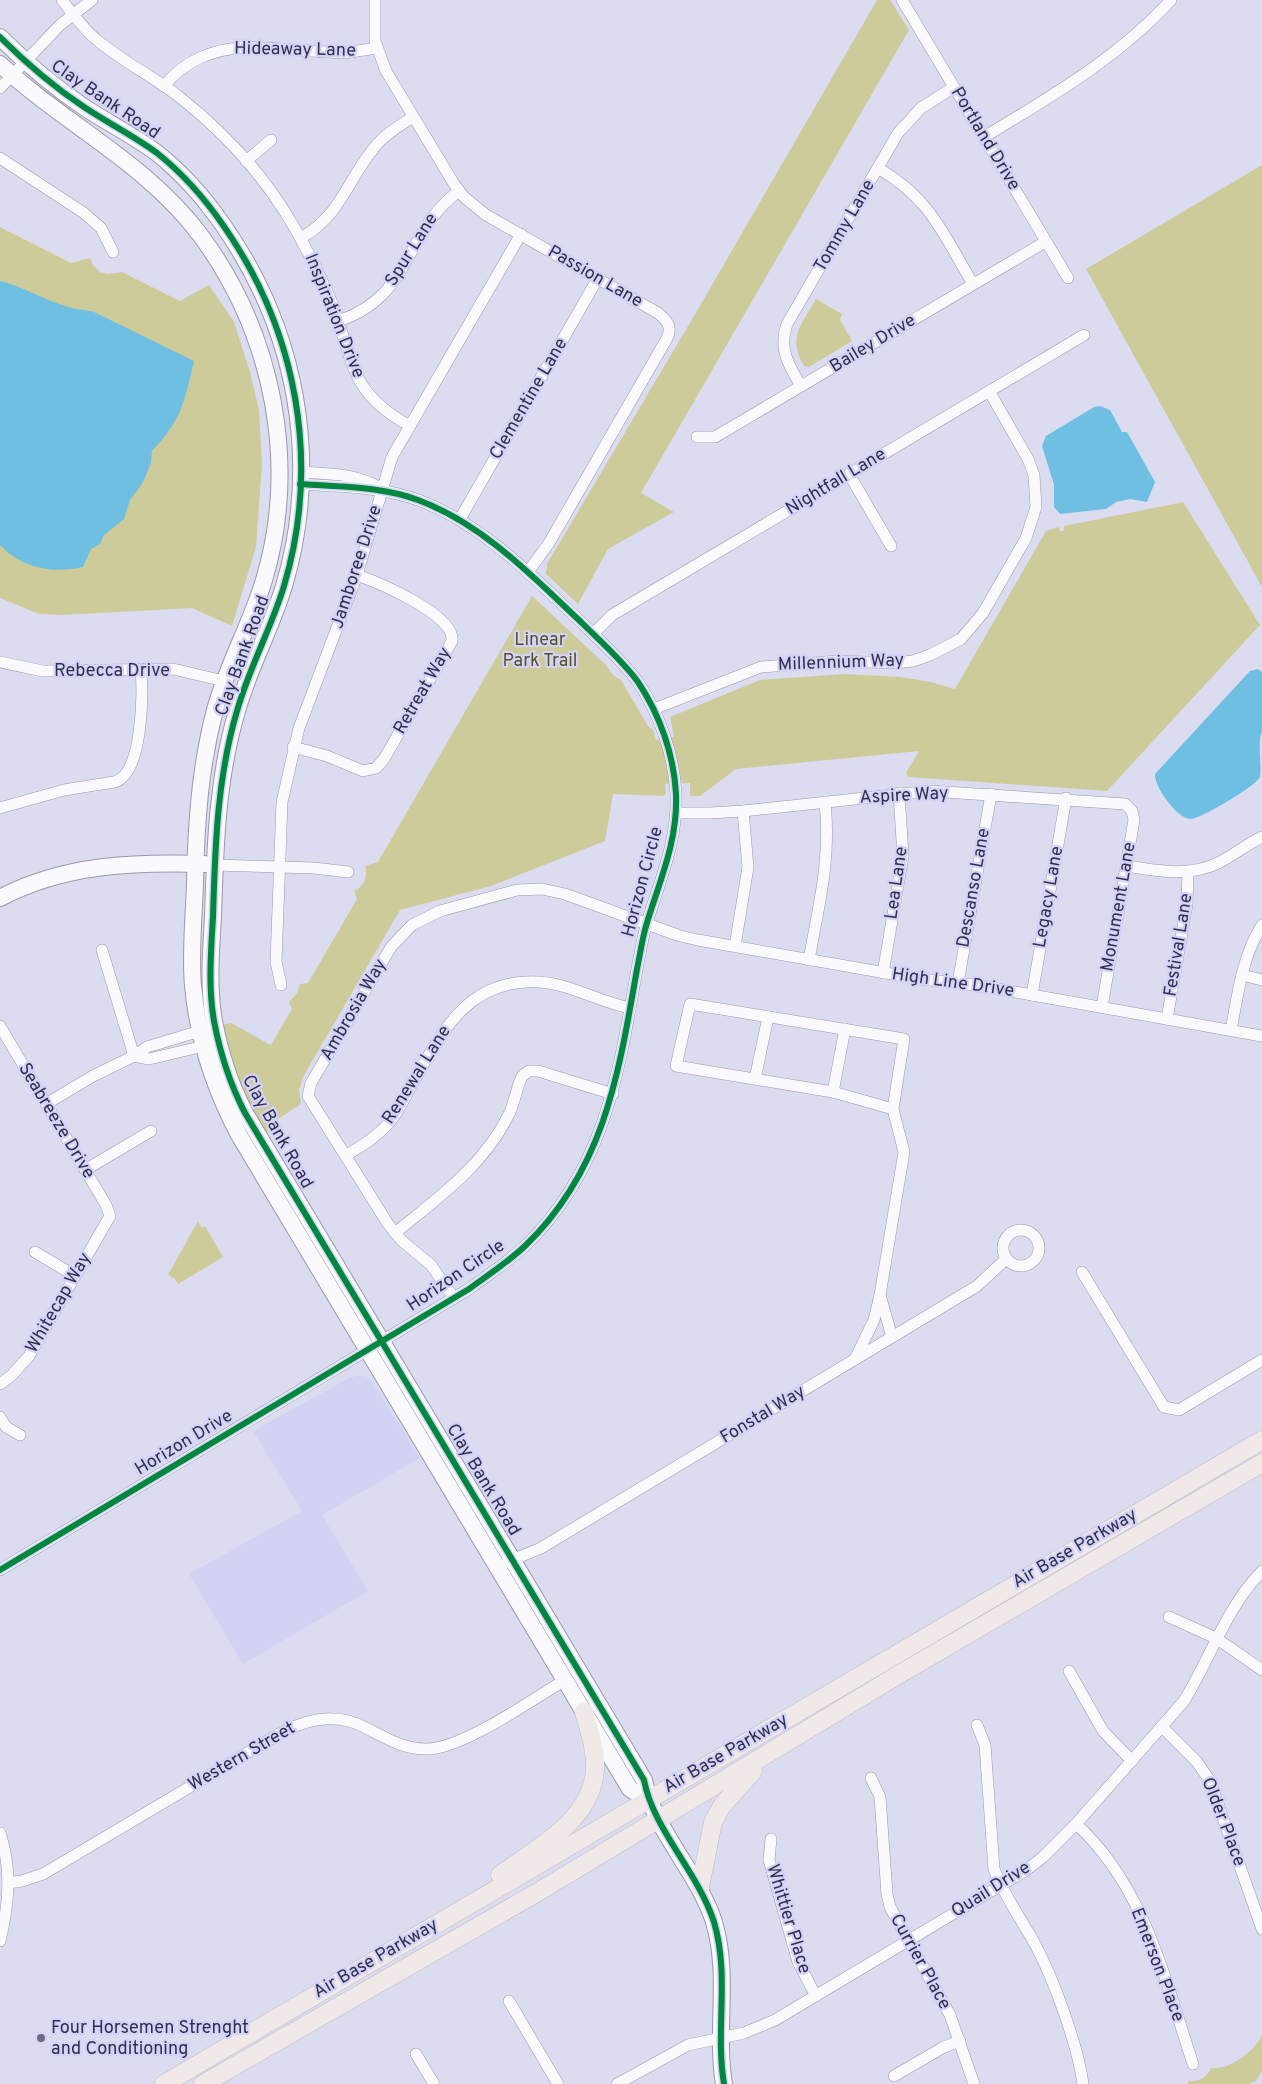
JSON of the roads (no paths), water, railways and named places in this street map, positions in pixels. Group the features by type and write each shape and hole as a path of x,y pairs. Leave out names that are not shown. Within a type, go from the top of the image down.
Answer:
{"main road":[{"name":"Air Base Parkway","path":"164,2084 1262,1440"},
{"name":"Air Base Parkway","path":"203,2084 660,1820 903,1672 1262,1463"},
{"path":"454,1914 500,1874 560,1832 580,1811 590,1793 595,1770 592,1739 584,1712"},
{"path":"700,1887 710,1831 717,1814 766,1756"}],"street":[{"name":"Inspiration Drive","path":"62,0 98,41 164,86 200,115 246,161 267,186 301,238 324,285 338,321 347,355 360,383 380,406 410,426"},
{"path":"0,88 6,70 24,61 73,14 92,0"},
{"name":"Passion Lane","path":"375,0 374,28 377,48 386,71 459,191 477,209 662,316 669,324 670,333 549,543 528,572"},
{"name":"Portland Drive","path":"902,0 1068,278"},
{"path":"984,137 1070,85 1115,52 1171,0"},
{"name":"Clay Bank Road","path":"0,37 24,61 84,107 157,154 200,196 235,243 265,297 289,361 297,408 300,478 297,524 285,583 275,616 244,689 227,750 217,823 211,995 213,1020 226,1071 245,1113 644,1780 648,1800 700,1887 713,1920 721,1951 723,1982 720,2058 724,2084"},
{"name":"Hideaway Lane","path":"164,86 172,76 189,63 203,56 232,48 248,47 344,53 377,48"},
{"name":"Clay Bank Road","path":"6,70 59,114 141,172 182,212 210,249 230,281 260,347 270,386 277,427 280,473 276,521 267,569 255,609 224,681 203,765 195,864 193,974 202,1039 221,1099 239,1135 630,1789 648,1800"},
{"name":"Tommy Lane","path":"801,386 785,354 785,331 898,133 914,114 954,88"},
{"path":"301,238 324,222 333,212 373,149 389,134 413,117"},
{"path":"246,161 271,140"},
{"path":"0,158 84,213 101,228 113,252"},
{"path":"878,168 901,182 923,202 973,284"},
{"name":"Spur Lane","path":"338,321 370,306 396,282 431,218 442,205 459,191"},
{"name":"Jamboree Drive","path":"281,985 276,962 278,868 282,802 293,747 307,703 333,641 357,575 374,524 387,467 520,234"},
{"name":"Bailey Drive","path":"697,437 715,437 1045,242"},
{"name":"Clementine Lane","path":"460,519 598,278"},
{"name":"Nightfall Lane","path":"593,634 612,615 1084,334"},
{"name":"Millennium Way","path":"654,710 761,667 838,661 894,663 913,661 930,655 961,639 983,613 1021,546 1032,522 1036,507 1034,475 1028,459 989,391"},
{"path":"849,474 891,546"},
{"name":"Horizon Circle","path":"300,478 382,489 428,504 460,519 490,540 528,572 628,670 654,710 666,739 675,783 676,813 669,860 646,924 613,1094 600,1133 585,1167 554,1214 511,1258 454,1298 382,1342"},
{"name":"Retreat Way","path":"293,747 327,756 363,771 376,768 384,759 452,641 451,630 443,622 396,591 357,575"},
{"name":"Rebecca Drive","path":"0,662 42,671 173,669 224,681"},
{"path":"0,808 36,796 114,782 125,777 131,766 141,720 141,669"},
{"name":"Aspire Way","path":"676,813 742,811 930,791 1118,802 1130,808"},
{"name":"Lea Lane","path":"883,973 903,856 898,793"},
{"name":"Descanso Lane","path":"958,983 991,794"},
{"name":"Legacy Lane","path":"1032,995 1066,798"},
{"path":"809,960 826,869 828,836 825,802"},
{"name":"Monument Lane","path":"1102,1007 1134,820 1130,808"},
{"path":"735,946 748,867 742,811"},
{"path":"1126,866 1161,872 1188,872 1218,863 1262,837"},
{"path":"0,898 48,879 88,869 128,864 195,864 348,872"},
{"name":"Festival Lane","path":"1167,1019 1187,904 1188,872"},
{"name":"Ambrosia Way","path":"454,1298 431,1264 395,1233 380,1213 346,1155 309,1099 309,1088 391,947 407,929 426,917 447,908 517,890 534,889 557,891 646,924"},
{"name":"High Line Drive","path":"646,924 689,938 809,960 1032,995 1262,1036"},
{"path":"1231,1030 1248,951 1262,925"},
{"path":"102,950 134,1056"},
{"path":"1242,975 1262,980"},
{"name":"Renewal Lane","path":"346,1155 366,1143 389,1123 447,1025 465,1006 484,993 518,983 549,983 630,1008"},
{"path":"854,1360 874,1320 880,1295 904,1152 893,1109 904,1039 690,1004 676,1066 833,1092 893,1109"},
{"path":"755,1079 768,1017"},
{"name":"Seabreeze Drive","path":"0,1026 106,1205 110,1216"},
{"path":"833,1092 845,1029"},
{"path":"46,1104 92,1076 147,1048 202,1039"},
{"path":"395,1233 462,1178 485,1152 510,1111 522,1076 526,1072 538,1071 613,1094"},
{"path":"85,1170 151,1131"},
{"name":"Whitecap Way","path":"0,1384 12,1375 29,1356 110,1216"},
{"path":"35,1252 74,1276"},
{"name":"Fonstal Way","path":"496,1566 542,1548 977,1286 1006,1258"},
{"path":"1082,1272 1164,1407 1178,1410 1262,1360"},
{"path":"880,1295 892,1337"},
{"name":"Horizon Drive","path":"0,1570 382,1342"},
{"path":"0,1418 6,1427 20,1435"},
{"name":"Quail Drive","path":"618,2084 688,2045 761,2027 816,1996 1043,1857 1076,1824 1184,1701 1228,1616 1244,1591 1262,1571"},
{"path":"1169,1617 1216,1638 1262,1670"},
{"path":"1069,1671 1103,1732 1132,1761"},
{"name":"Western Street","path":"8,1883 22,1881 43,1874 279,1734 304,1722 330,1718 343,1720 364,1726 400,1745 427,1749 437,1748 469,1736 564,1680"},
{"path":"977,1725 985,1745 991,1851 994,1869 1000,1885 1047,1969 1076,2054 1082,2084"},
{"name":"Older Place","path":"1162,1727 1197,1762 1210,1781 1262,1929"},
{"name":"Currier Place","path":"871,1778 880,1797 882,1807 887,1894 897,1922 941,1997 960,2040 974,2084"},
{"name":"Emerson Place","path":"1076,1824 1105,1853 1141,1915 1193,2064"},
{"path":"0,1833 8,1883 6,1914 0,1941"},
{"name":"Whittier Place","path":"771,1839 769,1860 798,1962 816,1996"},
{"path":"509,2001 558,2084"},
{"path":"894,2076 944,2047 960,2040"},
{"path":"416,2054 434,2084"}],"water":[{"path":"0,281 55,303 92,311 194,361 184,399 176,420 152,451 151,463 142,484 130,500 124,519 104,535 100,544 91,549 83,567 60,570 38,567 18,559 0,545"},
{"path":"1100,406 1110,410 1122,432 1127,432 1155,482 1147,502 1130,499 1116,502 1106,509 1060,514 1054,507 1054,485 1042,446 1046,436 1094,407"},
{"path":"1258,669 1262,672 1260,777 1249,787 1217,808 1191,819 1186,818 1168,802 1158,787 1155,774 1250,671"}],"place":[{"name":"Four Horsemen Strenght and Conditioning","path":"41,2038"}],"park label":[{"name":"Linear Park Trail","path":"540,650"}]}
